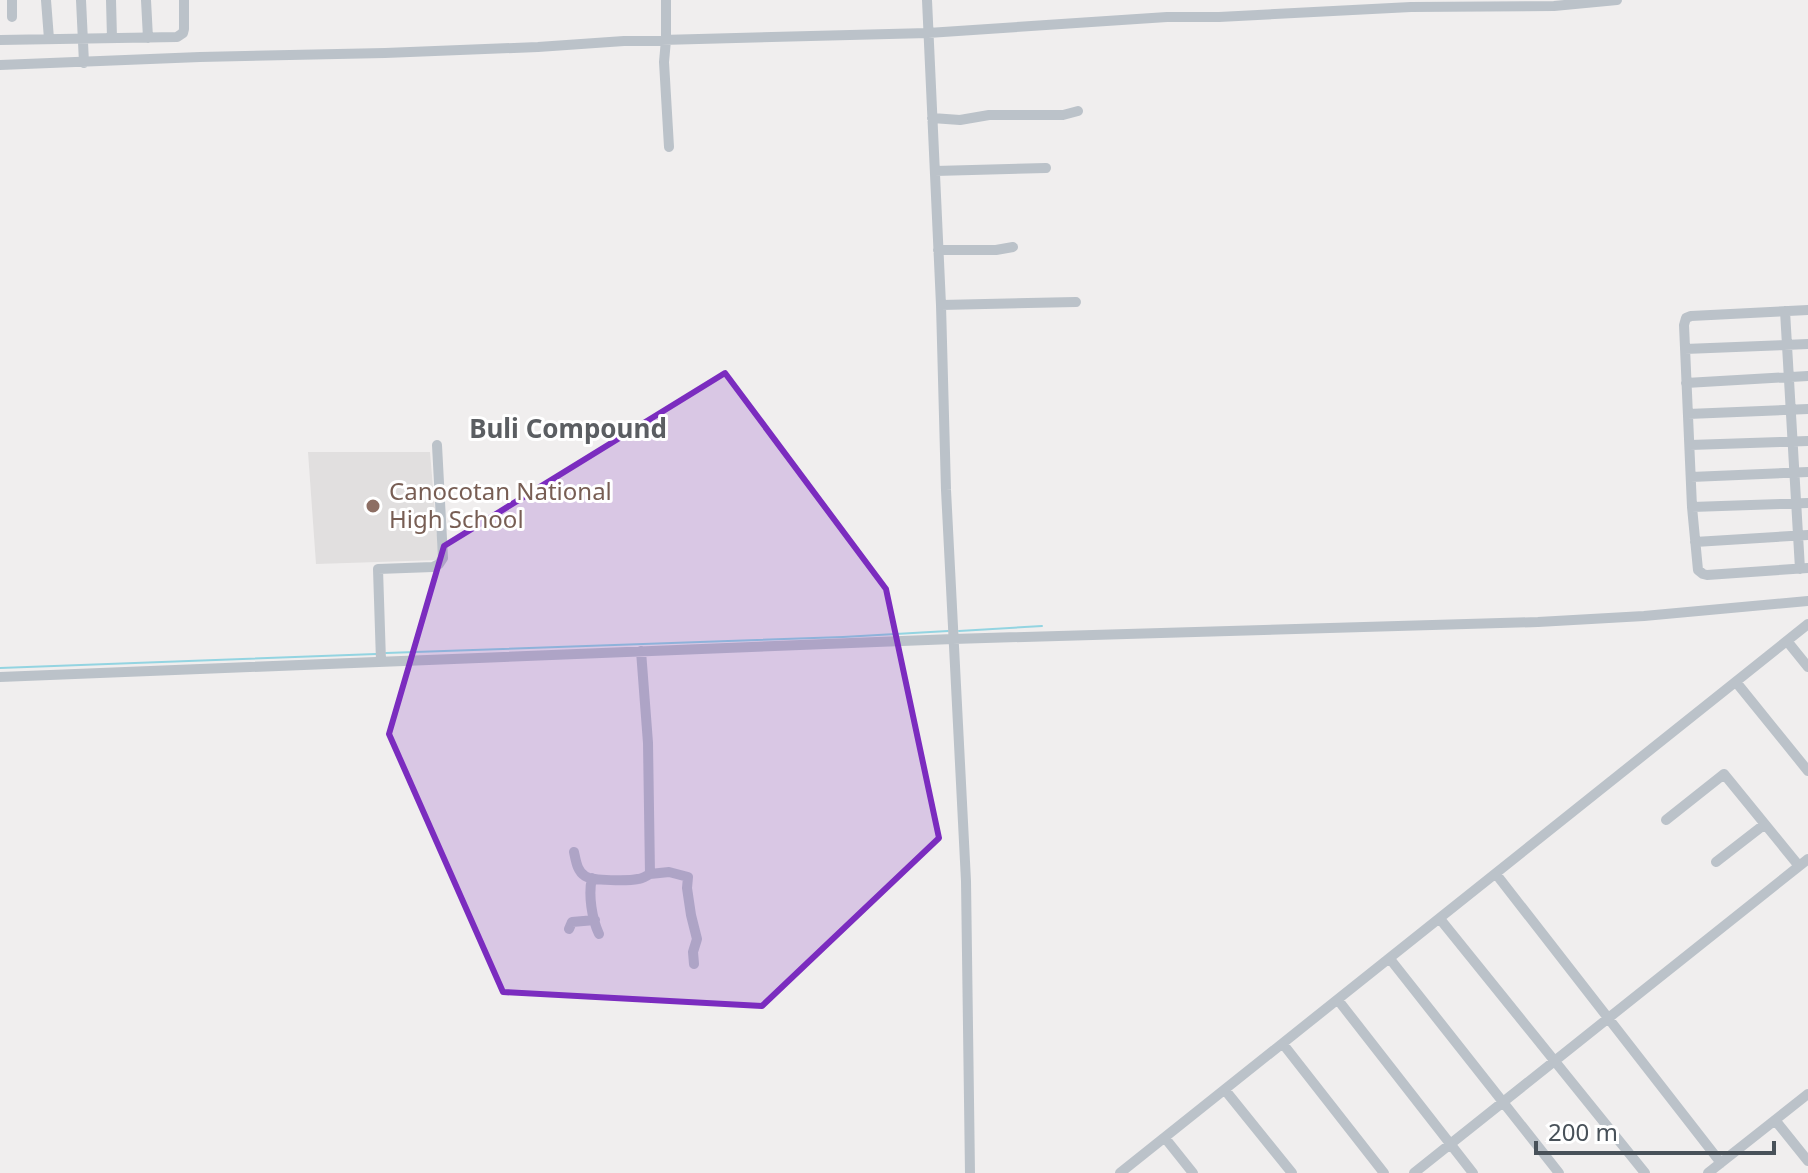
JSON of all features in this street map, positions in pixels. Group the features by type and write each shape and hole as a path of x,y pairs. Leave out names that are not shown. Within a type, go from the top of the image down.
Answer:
{"street":[{"path":"12,0 12,17"},
{"path":"46,0 49,39"},
{"path":"81,0 84,63"},
{"path":"111,0 112,38"},
{"path":"146,0 148,38"},
{"path":"0,40 177,37 183,33 185,25 184,0"},
{"path":"666,0 664,62 669,147"},
{"path":"927,0 941,305 945,475 966,881 970,1173"},
{"path":"0,65 928,33 1167,17 1411,7 1554,6 1617,0"},
{"path":"932,118 960,120 989,115 1063,115 1078,111"},
{"path":"935,171 1046,168"},
{"path":"938,250 1013,247"},
{"path":"941,305 1076,302"},
{"path":"1785,311 1796,503 1803,535 1804,569 1703,574 1697,566 1692,507 1684,325 1688,317 1785,311 1808,310"},
{"path":"1685,349 1808,344"},
{"path":"1686,383 1808,376"},
{"path":"1688,414 1808,409"},
{"path":"1690,445 1808,441"},
{"path":"381,661 378,569 433,567 443,558 437,445"},
{"path":"1691,477 1808,472"},
{"path":"1692,507 1808,503"},
{"path":"1695,542 1803,535"},
{"path":"0,677 953,639 1538,622 1808,601"},
{"path":"1120,1173 1808,624"},
{"path":"1787,641 1808,667"},
{"path":"641,651 648,743 650,874"},
{"path":"1736,682 1808,771"},
{"path":"1414,1173 1804,863 1765,824 1724,774 1666,820"},
{"path":"1716,862 1765,824"},
{"path":"574,852 579,870 584,876 592,878 640,880 650,874 669,872 688,877 687,888 697,939 693,952 694,964"},
{"path":"1496,874 1721,1163"},
{"path":"592,878 590,888 595,927 599,934"},
{"path":"1440,919 1645,1173"},
{"path":"569,929 572,922 595,920"},
{"path":"1390,959 1559,1173"},
{"path":"1338,1000 1473,1173"},
{"path":"1283,1044 1384,1173"},
{"path":"1225,1090 1292,1173"},
{"path":"1708,1173 1808,1094"},
{"path":"1775,1120 1808,1161"},
{"path":"1165,1138 1193,1173"}],"highlighted area":[{"path":"725,373 886,589 939,838 762,1006 503,992 389,734 444,546"}],"shaded area":[{"name":"Canocotan National High School","path":"308,452 430,452 439,560 316,564"}],"waterway":[{"path":"959,631 1042,626"},
{"path":"386,653 948,631"},
{"path":"0,668 376,654"}],"place":[{"name":"Canocotan National High School","path":"373,506"}],"district":[{"name":"Buli Compound","path":"568,429"}]}
